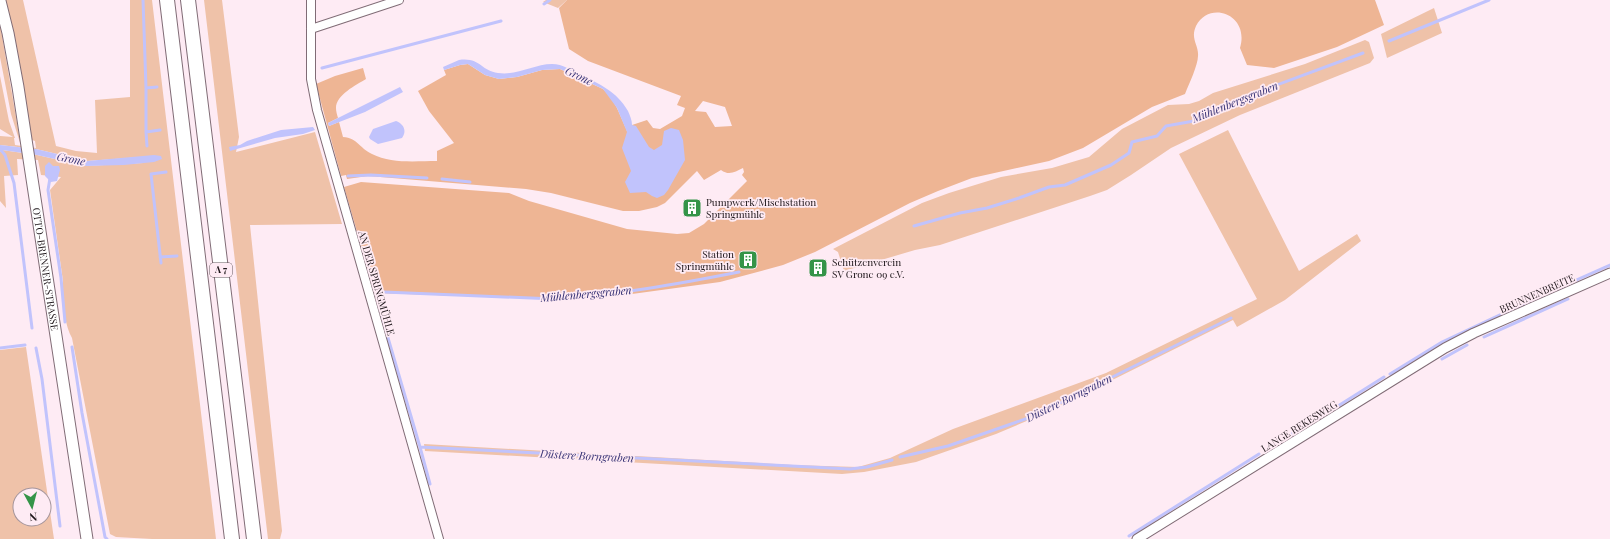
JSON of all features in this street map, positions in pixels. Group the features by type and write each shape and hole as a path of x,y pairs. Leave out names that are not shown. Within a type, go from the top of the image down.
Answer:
{"highway":[{"name":"A 7","path":"167,0 232,539"},
{"name":"A 7","path":"188,0 254,539"}],"main road":[{"name":"OTTO-BRENNER-STRASSE","path":"0,0 8,33 30,164 87,539"}],"street":[{"name":"AN DER SPRINGMÜHLE","path":"311,0 311,79 317,110 439,539"},
{"path":"311,30 399,0"},
{"name":"BRUNNENBREITE","path":"1474,333 1610,273"},
{"name":"LANGE REKESWEG","path":"1137,539 1438,352 1474,333"}],"shaded area":[{"path":"5,0 23,0 56,146 76,151 97,153 95,100 130,97 130,0 152,0 216,539 152,539 116,537 110,534 72,338 67,325 64,310 63,281 50,190 61,177 41,175 38,160 17,159 18,175 4,176 6,208 0,201 0,152 2,150 37,155 86,166 143,163 142,157 87,161 36,149 0,145 0,136 13,137 0,129 0,76 9,121 15,138 15,145 36,148 35,141 32,140 15,38"},
{"path":"204,0 222,0 239,137 236,152 315,132 342,224 250,225 282,531 280,539 268,539"},
{"path":"546,0 567,0 558,8 543,2"},
{"path":"567,0 1375,0 1384,25 1337,47 1274,68 1247,65 1240,48 1242,36 1234,19 1227,14 1210,14 1202,18 1194,31 1198,60 1185,94 1152,107 1083,148 1049,161 972,178 910,203 815,252 783,265 720,282 632,294 554,299 375,293 344,187 361,182 509,193 529,201 627,229 677,234 689,233 704,224 747,181 742,175 744,172 743,168 729,173 721,170 704,180 697,171 665,203 657,207 639,211 623,211 551,193 526,189 368,176 347,179 346,175 341,176 316,84 335,76 363,68 366,79 352,87 339,99 336,108 338,118 328,123 329,126 339,122 343,137 352,139 372,154 395,161 437,161 437,151 454,143 429,111 418,91 446,75 444,70 460,65 468,64 485,75 499,79 517,77 542,70 560,69 603,89 610,96 617,108 627,131 629,126 647,120 653,128 660,129 682,116 685,108 677,105 681,96 588,61 569,49 559,8","holes":["703,101 725,107 732,126 715,127 706,112 695,111"]},
{"path":"1434,8 1442,33 1387,58 1381,34"},
{"path":"0,24 21,146 11,114 0,57"},
{"path":"1365,40 1369,42 1374,58 1370,63 1240,115 1171,148 1107,190 940,245 915,250 844,271 838,252 833,249 922,203 949,193 1001,177 1052,168 1089,157 1122,129 1168,105 1189,104 1199,101 1213,93 1305,64"},
{"path":"1228,130 1299,271 1357,234 1361,241 1285,300 1237,327 1233,320 1050,411 996,434 916,462 864,472 842,474 425,451 424,444 793,465 858,467 890,458 953,429 1106,373 1257,299 1179,154"},
{"path":"26,347 46,487 12,487 12,527 52,527 52,525 54,539 0,539 0,350"}],"water":[{"name":"Grone","path":"459,60 472,60 492,72 498,73 512,73 552,64 567,68 601,85 613,93 628,111 632,125 636,126 649,147 654,150 662,145 664,131 671,128 679,130 683,140 685,160 664,195 657,198 646,192 630,193 625,182 631,171 622,148 627,132 617,108 603,89 560,69 542,70 517,77 499,79 485,75 468,64 444,70 443,67"},
{"path":"400,87 403,92 365,112 329,126 328,123"},
{"path":"396,121 404,128 404,135 402,138 378,144 370,139 369,137 373,129"},
{"path":"313,127 315,130 303,134 275,138 230,151 229,147 240,145 247,141 281,130"},
{"name":"Grone","path":"0,145 36,149 87,161 154,155 161,156 162,159 154,162 124,165 86,166 37,155 2,150 0,152"},
{"path":"49,162 53,166 59,166 60,170 57,181 51,182 45,176 45,166"}],"waterway":[{"path":"143,0 146,132"},
{"path":"544,4 550,0"},
{"name":"Mühlenbergsgraben","path":"1389,41 1489,0"},
{"path":"322,68 501,21"},
{"name":"Mühlenbergsgraben","path":"914,226 960,213 987,208 1049,187 1065,185 1111,165 1129,153 1132,142 1157,136 1166,126 1194,121 1239,99 1363,53"},
{"path":"146,88 157,87"},
{"path":"147,146 146,132 160,130"},
{"path":"0,149 5,155 14,183 32,328"},
{"path":"161,263 151,174 166,172"},
{"path":"348,176 371,175 427,178"},
{"path":"50,178 48,190 61,278 65,322"},
{"path":"442,179 470,182"},
{"path":"160,257 177,256"},
{"path":"1547,293 1610,265"},
{"name":"Mühlenbergsgraben","path":"384,292 554,299 601,295 693,281 739,272"},
{"path":"1390,374 1442,342 1540,296"},
{"path":"1484,337 1568,299"},
{"name":"Düstere Borngraben","path":"381,314 420,447 850,469 867,467 892,460"},
{"name":"Düstere Borngraben","path":"900,457 948,446 1034,416 1231,318"},
{"path":"0,348 25,345"},
{"path":"1442,359 1467,345"},
{"path":"72,347 82,413 105,537 107,539"},
{"path":"36,348 42,379 60,526"},
{"path":"1330,411 1384,377"},
{"path":"1266,450 1324,414"},
{"path":"420,447 430,484"},
{"path":"1129,536 1259,454"}],"place":[{"name":"Pumpwerk/Mischstation Springmühle","path":"692,208"},
{"name":"Station Springmühle","path":"748,260"},
{"name":"Schützenverein SV Grone 09 e.V.","path":"818,268"}]}
